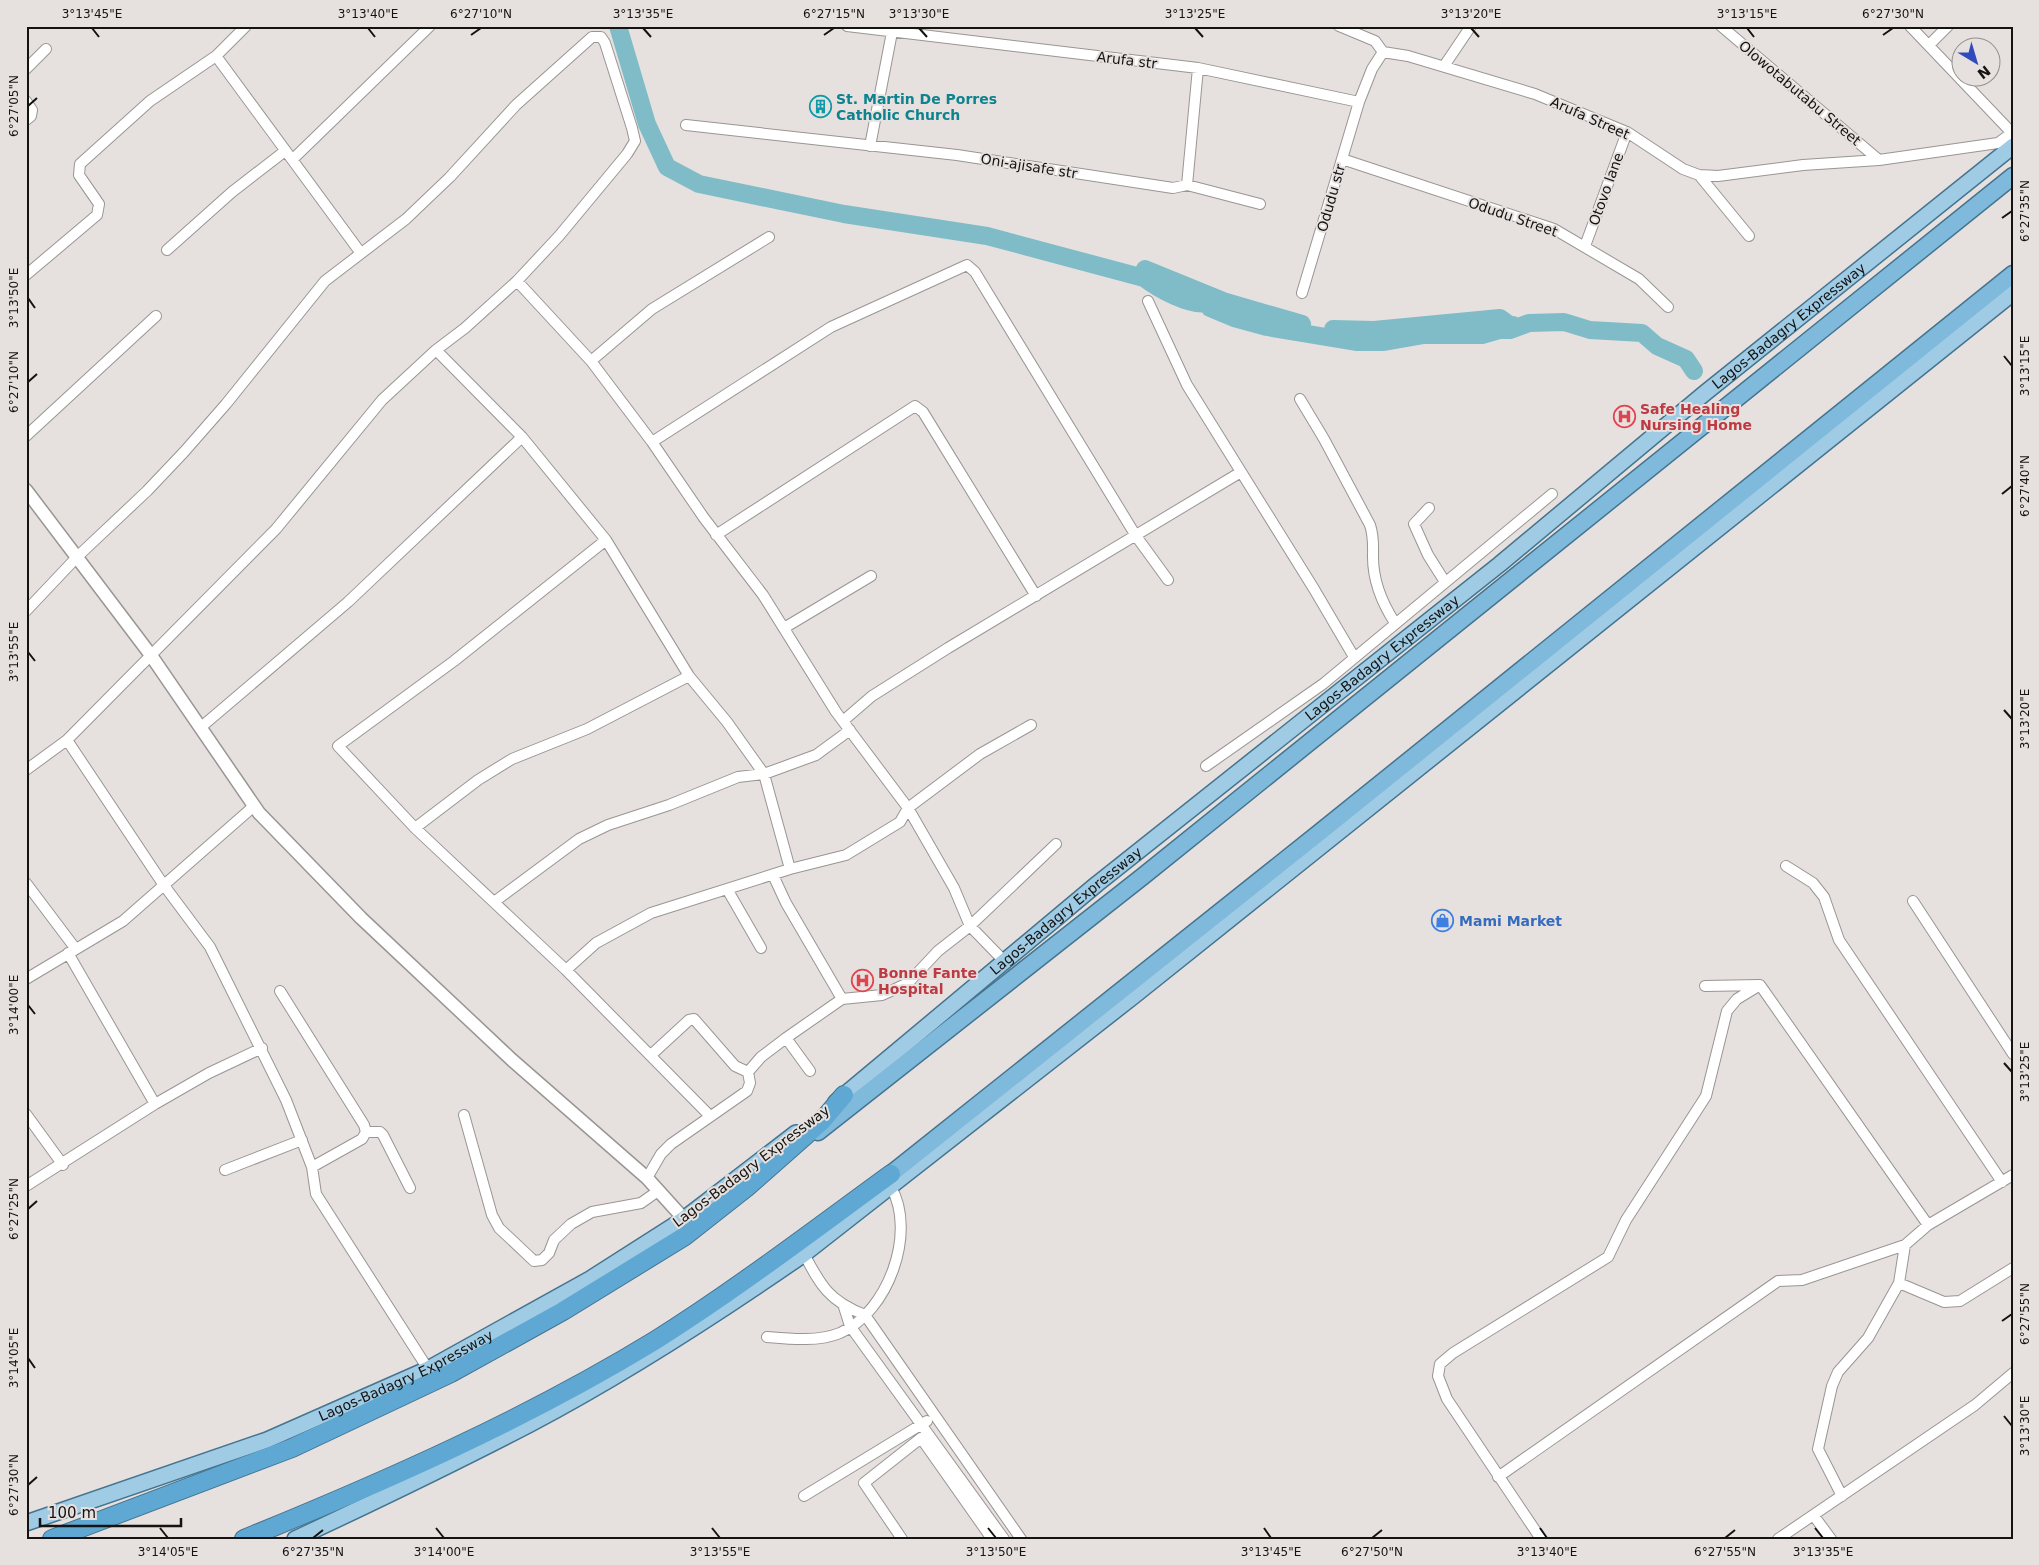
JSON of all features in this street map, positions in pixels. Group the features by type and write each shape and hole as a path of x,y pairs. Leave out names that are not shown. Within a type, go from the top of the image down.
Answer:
{"highway":[{"name":"Lagos-Badagry Expressway","path":"52,1539 292,1448 451,1373 563,1311 685,1236 1142,877 2013,176"},
{"path":"244,1539 326,1506 480,1435 594,1375 656,1340 891,1181 1319,833 2013,274"},
{"path":"746,1188 822,1121 844,1095"}],"main road":[{"name":"Lagos-Badagry Expressway","path":"26,1523 267,1440 428,1369 590,1279 684,1219 844,1095 1097,884 1500,564 2010,138"},
{"path":"295,1539 420,1480 532,1423 646,1357 752,1290 804,1254 891,1181 1416,772 2013,292"}],"street":[{"path":"26,275 97,215 99,204 79,175 80,164 150,101 216,56 246,26"},
{"path":"293,160 430,26"},
{"name":"Arufa str","path":"847,26 893,29 1198,68 1359,102"},
{"path":"1339,26 1375,41 1383,52 1372,68 1359,102"},
{"path":"1444,66 1471,26"},
{"name":"Olowotabutabu Street","path":"1721,26 1879,160"},
{"path":"1910,26 1929,45 2010,138"},
{"path":"1929,45 1948,26"},
{"path":"870,146 893,29"},
{"path":"26,612 76,557 147,491 184,452 226,404 324,281 406,219 450,176 516,105 592,37 601,37 605,43 635,141 627,154 559,236 517,281 465,328 436,350 382,400 276,529 150,654 67,740 26,770"},
{"path":"26,69 46,49"},
{"name":"Arufa Street","path":"1383,52 1408,56 1444,66 1534,94 1627,132 1683,168 1700,175 1718,176 1803,165 1879,160 2010,138"},
{"path":"216,56 360,252"},
{"path":"1186,185 1198,68"},
{"path":"26,101 32,110 32,116 26,120"},
{"name":"Odudu str","path":"1302,293 1359,102"},
{"name":"Oni-ajisafe str","path":"686,125 957,155 1173,188 1186,185 1260,204"},
{"name":"Otovo lane","path":"1586,246 1627,132"},
{"path":"167,250 232,192 285,151"},
{"name":"Odudu Street","path":"1342,159 1554,229 1586,246 1639,279 1668,307"},
{"path":"1700,175 1749,236"},
{"path":"590,361 652,308 769,237"},
{"path":"652,442 831,327 967,265 975,272 1136,536 1168,580"},
{"path":"517,281 590,361 652,442 716,535 763,595 843,721 908,808 954,888 970,926 1004,961"},
{"path":"1148,301 1187,384 1314,589 1354,658"},
{"path":"26,436 156,316"},
{"path":"436,350 522,436 606,540 689,676 727,722 764,774 790,869"},
{"path":"1300,399 1324,439 1370,526 1374,536 1373,557 1377,584 1382,603 1395,623"},
{"path":"716,535 915,406 924,412 1036,596"},
{"path":"200,728 348,602 522,436"},
{"path":"843,721 872,696 1242,472"},
{"path":"26,490 150,654 254,806 310,867 414,968 529,1075 647,1178 684,1219"},
{"path":"1206,766 1323,684 1552,494"},
{"path":"1429,508 1414,524 1428,555 1445,582"},
{"path":"606,540 454,661 339,743 339,749 415,828 566,970 651,1054 710,1116"},
{"path":"784,628 871,576"},
{"path":"415,828 478,780 512,758 587,729 689,676"},
{"path":"566,970 596,943 624,926 672,905 790,869 846,855 900,822 908,808 980,754 1031,725"},
{"path":"494,902 580,838 608,825 669,805 738,777 764,774 816,754 850,730"},
{"path":"67,740 163,884 210,947 262,1048 302,1140 312,1167 316,1194 428,1369"},
{"path":"26,978 123,921 254,806"},
{"path":"748,1072 761,1057 842,999 882,995 897,990 918,975 938,952 970,926 1056,844"},
{"path":"1786,866 1813,883 1824,897 1839,940 2002,1182"},
{"path":"773,875 786,903 842,999"},
{"path":"26,883 71,951 155,1104"},
{"path":"727,889 761,948"},
{"path":"1913,901 2013,1054"},
{"path":"1760,985 1928,1225"},
{"path":"1705,986 1760,985"},
{"path":"1541,1539 1498,1477 1441,1388 1438,1376 1440,1364 1453,1353 1608,1257 1626,1220 1706,1096 1727,1011 1736,999 1760,985"},
{"path":"280,991 364,1125 366,1132 362,1139 312,1167"},
{"path":"651,1054 689,1020 694,1020 735,1066 748,1072"},
{"path":"786,1038 810,1071"},
{"path":"26,1186 62,1165 155,1104 209,1074 262,1048"},
{"path":"647,1178 661,1154 710,1116 747,1091 750,1083 748,1072"},
{"path":"26,1114 62,1165"},
{"path":"464,1115 492,1215 499,1228 534,1261 542,1260 549,1253 554,1240 571,1224 592,1212 641,1203 658,1191"},
{"path":"366,1132 380,1132 383,1135 410,1188"},
{"path":"225,1170 302,1140"},
{"path":"1498,1477 1778,1281 1802,1280 1905,1245 1928,1225 2013,1174"},
{"path":"767,1337 816,1338 840,1333 865,1315 890,1282 900,1241 897,1198 891,1181"},
{"path":"1842,1496 1818,1449 1832,1386 1843,1364 1868,1338 1899,1283 1905,1245"},
{"path":"804,1254 820,1285 844,1306 865,1315 1021,1539"},
{"path":"1899,1283 1944,1302 1960,1301 2013,1268"},
{"path":"844,1306 850,1326 923,1424 1004,1539"},
{"path":"1778,1539 1976,1405 2013,1373"},
{"path":"804,1496 934,1416"},
{"path":"902,1539 864,1484 921,1438 992,1539"},
{"path":"1814,1516 1831,1539"}],"waterway":[{"path":"618,26 647,124 667,167 699,184 844,214 987,236 1144,278 1166,292 1184,300 1200,304 1207,303 1210,308 1234,318 1267,327 1356,342 1384,342 1424,335 1482,335 1499,330 1510,330 1529,323 1564,322 1590,330 1642,333 1657,346 1686,359 1694,371"},
{"path":"1145,269 1226,302 1302,324"},
{"path":"1333,329 1374,330 1500,318 1511,326 1513,325"}],"place":[{"name":"St. Martin De Porres Catholic Church","path":"820,107"},
{"name":"Safe Healing Nursing Home","path":"1624,417"},
{"name":"Mami Market","path":"1443,921"},
{"name":"Bonne Fante Hospital","path":"862,981"}]}
